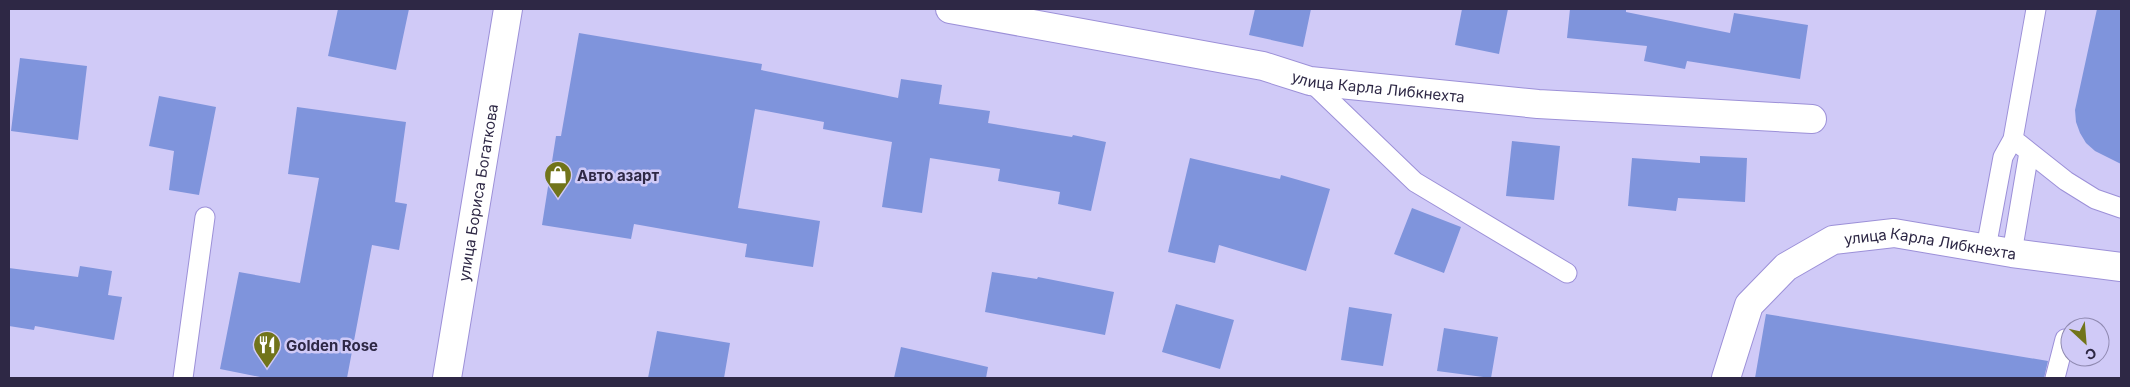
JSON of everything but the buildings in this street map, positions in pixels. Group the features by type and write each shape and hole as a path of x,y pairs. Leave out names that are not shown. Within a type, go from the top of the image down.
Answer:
{"street":[{"name":"улица Бориса Богаткова","path":"446,378 508,9"},
{"name":"улица Карла Либкнехта","path":"950,9 1263,66 1310,81 1538,104 1812,119"},
{"name":"улица Карла Либкнехта","path":"1726,378 1749,305 1786,267 1834,240 1894,233 1999,251 2121,267"}],"lane":[{"path":"1999,251 2003,157 2013,139 2036,9"},
{"path":"1310,81 1415,182 1567,273"},
{"path":"2013,139 2066,181 2095,200 2121,208"},
{"path":"1999,251 2030,152"},
{"path":"183,378 205,217"},
{"path":"2055,378 2060,358"}],"place":[{"name":"Авто азарт","path":"558,199"},
{"name":"Golden Rose","path":"267,369"}]}
